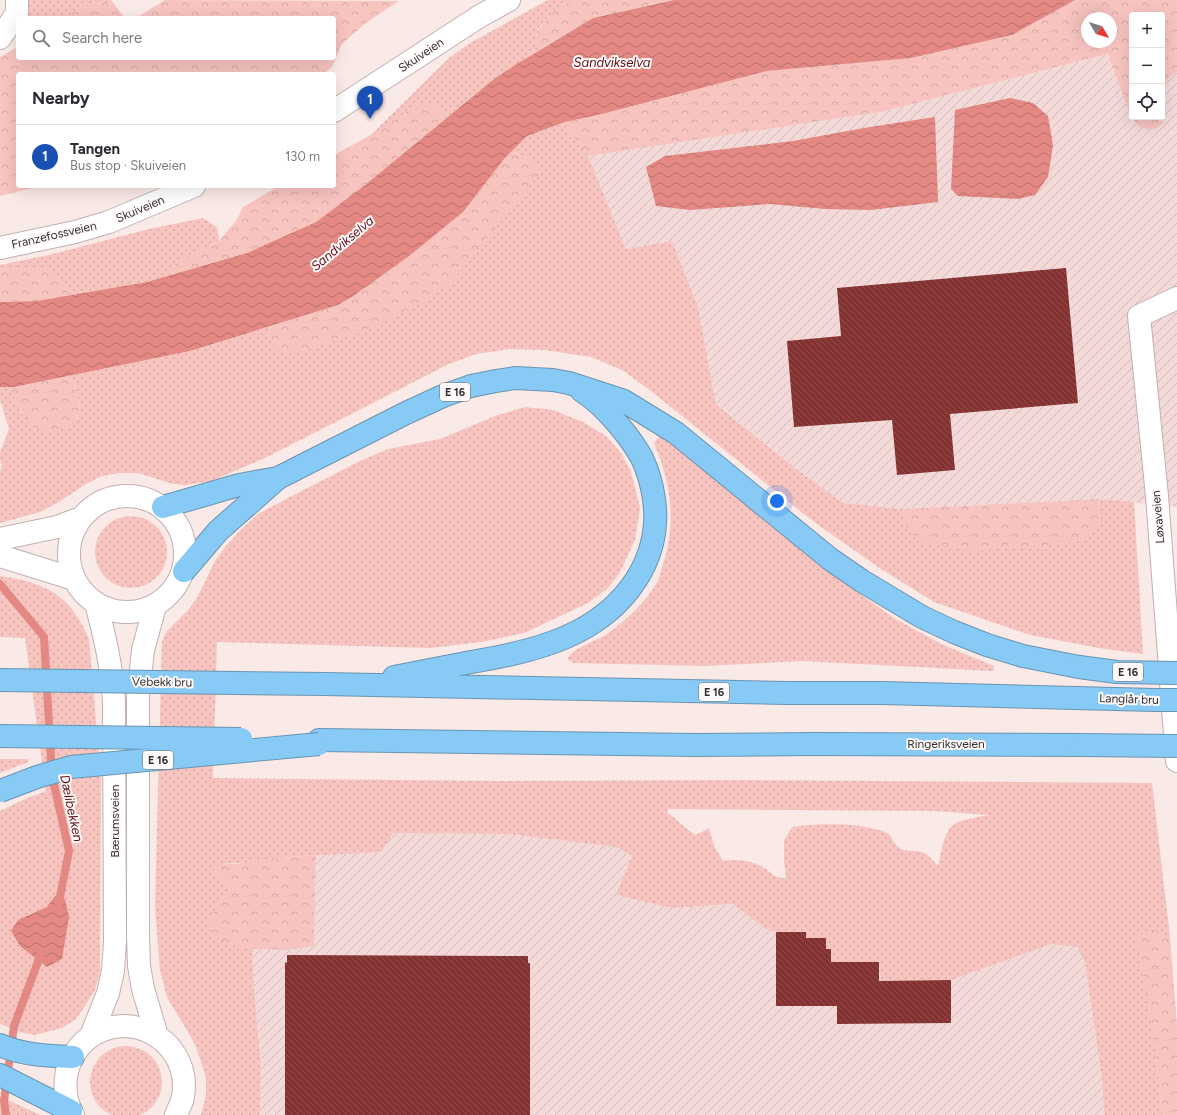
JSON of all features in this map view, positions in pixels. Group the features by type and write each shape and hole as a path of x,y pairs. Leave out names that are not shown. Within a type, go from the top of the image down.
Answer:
{"highway":[{"name":"E 16","path":"184,571 218,531 278,478 443,396 471,386 496,381 515,378 542,379 569,382 624,401 676,433 830,559 886,596 922,617 954,632 987,645 1023,656 1079,667 1117,672 1177,673"},
{"name":"E 16","path":"348,686 536,649 564,638 597,620 620,600 631,587 647,559 655,527 655,511 649,476 642,459 617,424 591,398 569,382"},
{"name":"E 16","path":"163,507 240,485 278,478"},
{"name":"Vebekk bru","path":"0,680 324,684 348,686"},
{"name":"Langlår bru","path":"348,686 770,693 882,693 1177,700"},
{"name":"E 16","path":"0,736 319,742"},
{"name":"Ringeriksveien","path":"319,742 348,741 696,745 812,744 1177,746"},
{"name":"E 16","path":"0,791 36,777 71,767 319,742"},
{"path":"0,1045 9,1049 48,1056 73,1057"},
{"path":"0,1075 72,1113"}],"main road":[{"path":"0,38 17,13 17,0"},
{"name":"Skuiveien","path":"336,110 480,16 509,0"},
{"name":"Skuiveien","path":"109,222 189,188"},
{"name":"Franzefossveien","path":"0,248 75,232 109,222"},
{"name":"Løxaveien","path":"1177,298 1139,316 1157,496 1177,760"},
{"path":"126,495 139,496 152,500 163,507 173,517 181,529 185,543 186,557 184,571 177,585 168,597 155,606 140,611 125,613 110,610 96,603 83,593 74,579 68,554 74,529 81,518 90,509 101,502 114,497 126,495"},
{"path":"0,539 32,533 81,518"},
{"path":"0,556 74,579"},
{"name":"Bærumsveien","path":"91,1036 108,993 113,971 115,942 113,678 110,656 96,603"},
{"name":"Bærumsveien","path":"155,606 143,650 138,697 138,936 139,966 143,989 148,1011 157,1036"},
{"path":"72,1113 67,1100 65,1084 68,1067 78,1049 91,1036 103,1030 117,1026 131,1026 144,1029 157,1036 168,1045 177,1058 182,1072 184,1087 182,1102 176,1115"}],"shaded area":[{"path":"1109,54 1129,110 1129,120 1134,120 1136,124 1163,123 1163,120 1165,120 1165,88 1168,78 1177,72 1177,507 1098,499 902,509 843,503 791,465 716,403 698,307 672,241 626,249 588,156 881,112"},
{"path":"393,833 508,834 617,847 632,856 617,895 672,908 733,904 764,928 806,932 806,938 826,938 831,949 879,962 881,981 951,980 1052,944 1077,947 1085,963 1102,1078 1104,1115 260,1115 261,1064 254,992 253,948 284,950 314,946 316,855 322,855"}],"green space":[{"path":"26,0 111,0 114,4 95,2 77,9 68,16 21,16"},
{"path":"165,0 399,1 367,22 342,44 336,58 336,16 139,16"},
{"path":"548,0 575,0 557,8 537,30 534,53 494,79 445,119 439,105 371,135 449,58 470,43"},
{"path":"575,0 674,0 593,18 534,53 537,31 557,8"},
{"path":"1075,0 1177,0 1177,72 1168,78 1165,88 1165,12 1129,12 1129,111 1108,54 881,112 588,156 571,134 565,122 598,115 767,71 911,58 1012,35"},
{"path":"95,2 114,4 123,16 68,16 77,9"},
{"path":"16,48 16,60 335,60 332,67 326,72 16,72 16,188 33,188 0,196 0,57"},
{"path":"417,105 439,105 445,119 365,185 316,222 247,253 170,276 176,262 219,241 236,221 243,207 276,188 336,188 336,154 371,135"},
{"path":"1134,120 1163,120 1163,123 1155,129 1141,128"},
{"path":"565,122 571,134 588,156 626,249 672,241 698,307 716,404 791,465 843,503 902,509 907,530 1013,547 1052,545 1086,539 1100,525 1098,499 1134,502 1143,654 1099,648 1030,635 934,602 881,569 814,522 651,391 622,370 591,357 544,350 509,349 476,354 449,364 267,457 212,481 185,485 173,484 138,473 119,473 102,476 40,512 0,523 0,471 2,466 0,453 9,429 0,400 0,387 9,387 22,414 77,419 80,406 72,375 190,351 267,327 269,340 484,243 499,223 533,159 511,152 527,136"},
{"path":"511,152 533,159 541,172 452,282 421,304 362,332 295,354 279,352 269,340 267,327 338,305 352,297 409,256"},
{"path":"203,218 217,227 219,241 176,262 170,276 147,282 69,296 66,285 18,268 0,270 0,265 49,255 149,229"},
{"path":"18,268 47,269 66,285 69,296 37,301 0,302 0,270"},
{"path":"72,375 80,406 75,423 61,429 51,431 42,430 34,426 28,420 17,404 9,387 14,387"},
{"path":"525,407 553,410 583,422 606,436 621,453 631,472 640,508 635,540 619,574 607,589 588,603 524,633 481,642 430,648 217,642 213,778 496,781 745,780 1152,783 1170,937 1151,928 1156,1056 1162,1115 1104,1115 1102,1078 1085,963 1077,947 1052,944 951,980 881,981 879,962 831,962 831,950 826,949 826,938 806,938 806,932 776,932 764,928 733,904 672,908 616,895 632,856 617,847 508,834 393,833 381,852 314,855 248,862 222,863 214,870 231,889 218,904 241,948 253,948 254,992 261,1064 260,1115 201,1115 206,1095 206,1077 195,1044 167,997 160,970 155,906 162,641 167,631 189,609 197,598 215,561 226,546 258,514 360,461 388,449 440,439 495,416","holes":["667,809 934,811 989,815 961,821 950,828 944,840 938,866 929,856 924,853 901,849 896,845 889,834 877,829 840,824 792,827 784,840 786,878 782,878 775,876 752,862 738,860 723,861 714,846 709,828 696,835 668,813"]},
{"path":"659,437 665,437 837,578 894,618 941,644 994,666 993,671 803,661 705,666 574,663 567,659 581,647 605,635 623,622 647,598 658,579 667,548 671,518 665,473 654,443"},
{"path":"1098,499 1100,525 1086,539 1052,545 970,551 920,541 907,530 902,509"},
{"path":"131,516 151,522 161,532 167,552 161,572 151,582 131,588 111,582 101,572 95,552 101,532 111,522"},
{"path":"0,576 31,582 55,593 74,611 82,624 89,639 101,781 100,971 95,990 76,1019 62,1028 35,1035 20,1032 0,1024 0,811 46,791 25,638 0,637"},
{"path":"0,759 28,759 28,762 0,773"},
{"path":"316,855 314,946 284,950 241,948 224,943 214,935 207,926 218,904 231,889 214,870 222,863 235,864 251,861"},
{"path":"1151,928 1170,937 1177,1025 1177,1115 1162,1115 1156,1056 1136,937"},
{"path":"119,1047 133,1047 146,1052 156,1062 161,1075 161,1089 156,1102 146,1112 136,1116 116,1116 106,1112 96,1102 91,1089 91,1075 96,1062 106,1052"},
{"path":"0,1096 40,1115 0,1115"}],"water":[{"name":"Sandvikselva","path":"674,0 1075,0 1012,35 911,58 767,71 598,115 565,122 527,136 504,159 463,212 409,256 352,297 338,305 190,351 14,387 0,387 0,302 37,301 147,282 247,253 316,222 365,185 494,79 593,18"},
{"path":"1010,98 1033,103 1048,116 1053,145 1048,177 1035,195 1018,199 958,196 951,189 955,110"},
{"path":"935,117 938,202 871,210 825,209 770,204 690,210 656,206 646,167 665,156 793,141"},
{"path":"55,896 65,899 69,917 62,959 47,967 20,946 11,931 18,920 47,907"}],"building":[{"path":"1066,268 1078,403 950,414 955,470 897,475 892,420 794,427 787,341 841,336 837,288"},
{"path":"776,932 806,932 806,938 826,938 826,949 831,949 831,962 879,962 879,981 951,980 951,1023 837,1024 837,1006 776,1006"},
{"path":"287,955 528,956 528,963 530,963 530,1115 285,1115 285,962 287,963"}],"waterway":[{"name":"Dælibekken","path":"0,584 44,637 52,776 69,851 58,907"},
{"name":"Dælibekken","path":"6,1115 4,1101 14,1026 42,951"}],"place":[{"name":"Tangen","path":"370,119"}]}
